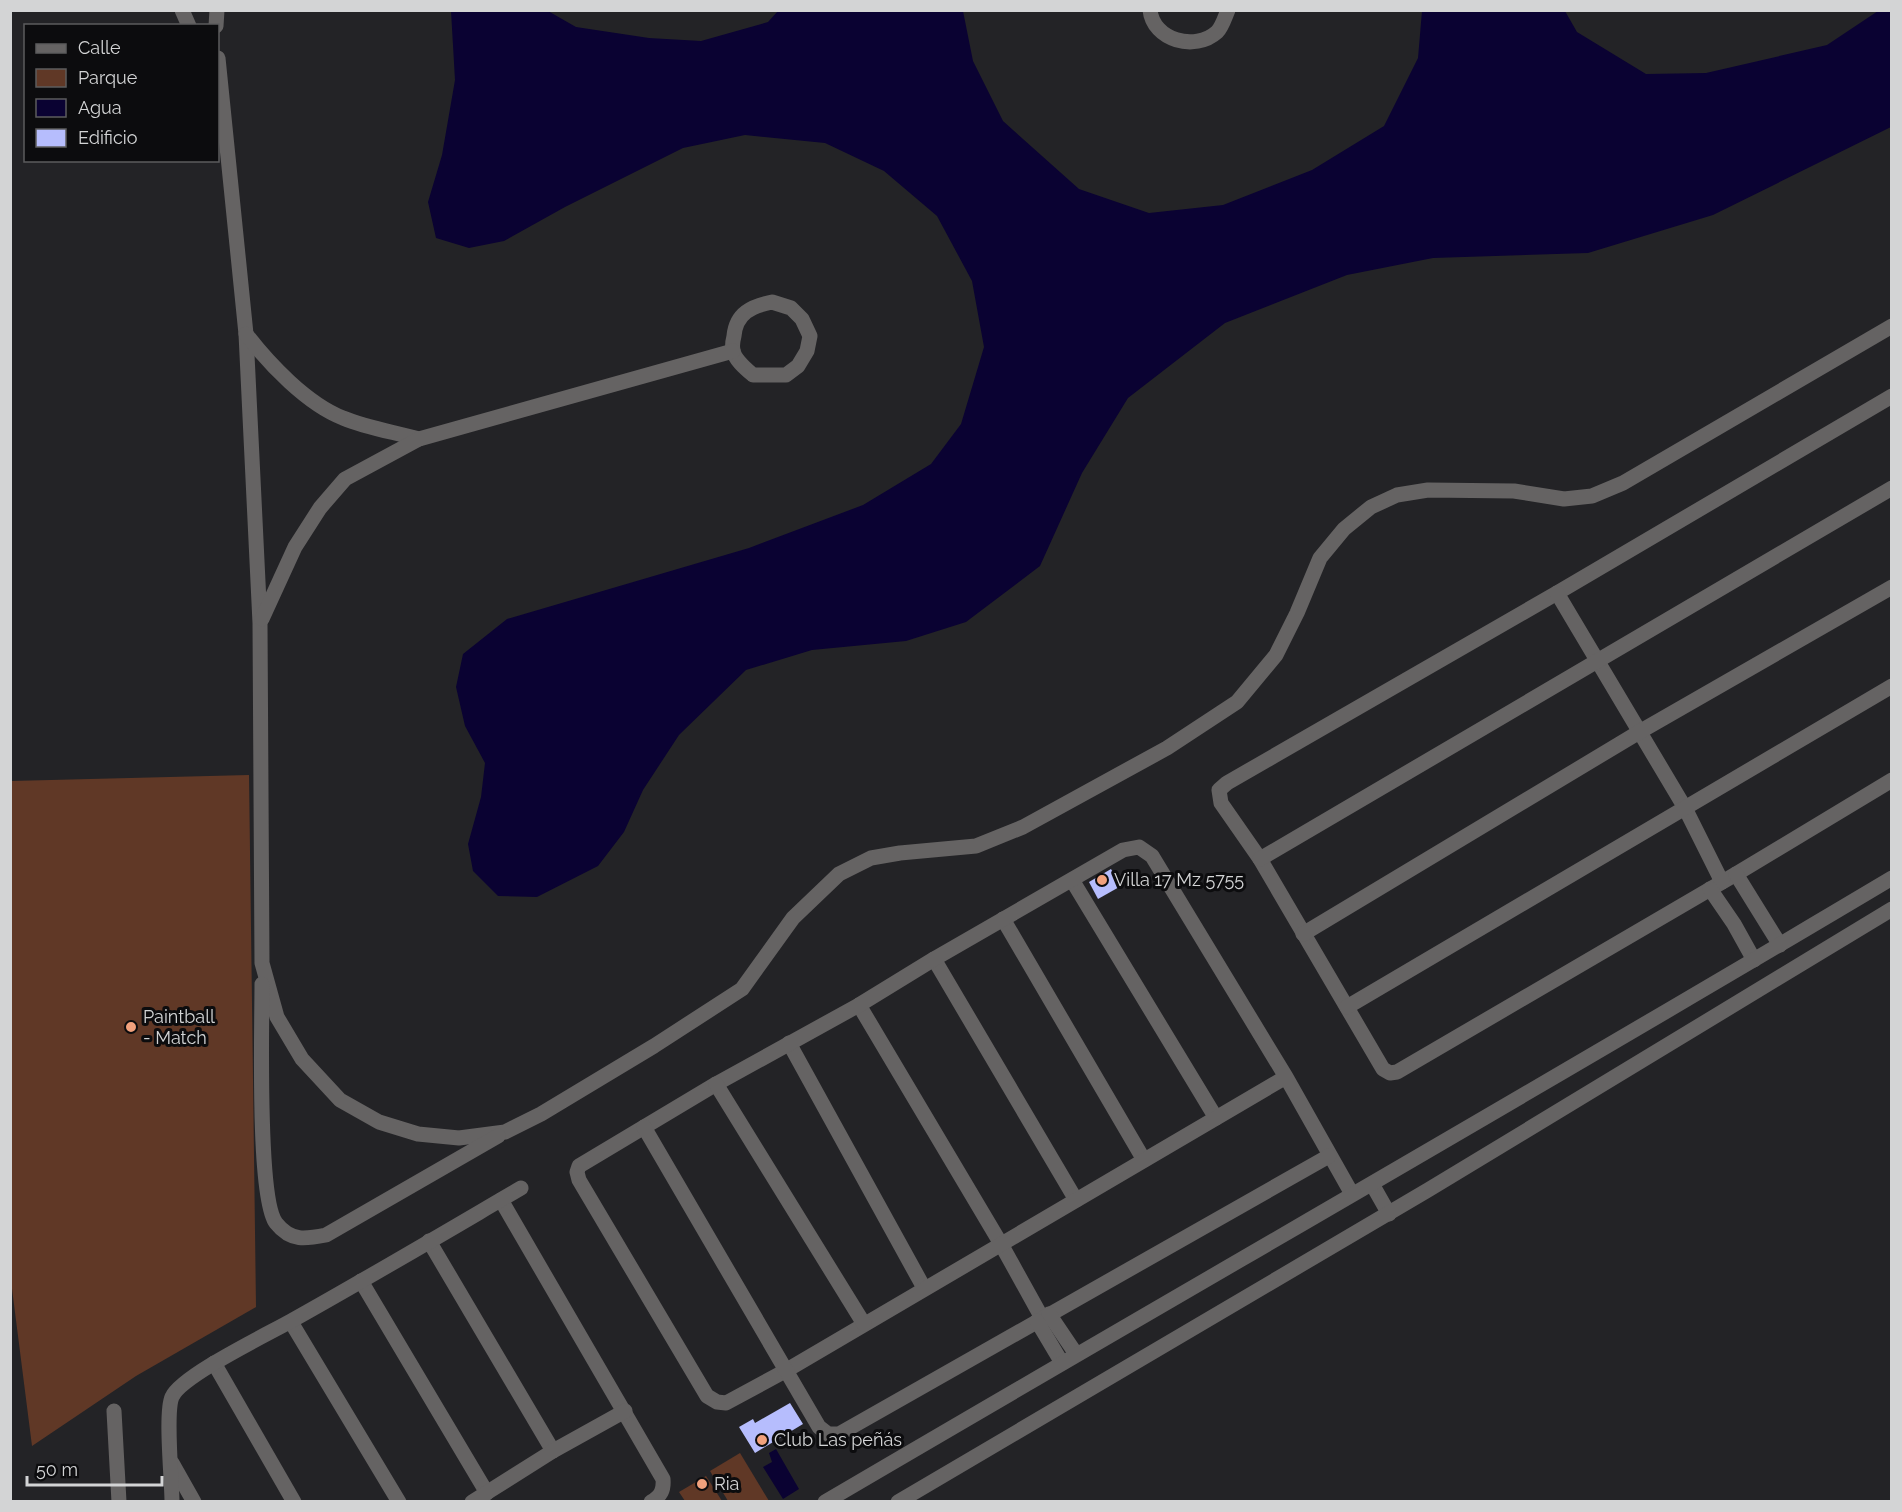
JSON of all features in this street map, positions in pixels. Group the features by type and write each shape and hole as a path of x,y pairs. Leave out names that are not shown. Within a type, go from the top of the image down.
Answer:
{"street":[{"path":"182,10 188,24"},
{"path":"1150,10 1151,21 1169,39 1195,43 1217,31 1228,10"},
{"path":"219,93 246,334 260,623 263,1149 270,1209 276,1223 290,1235 304,1240 326,1235 541,1114 654,1046 742,989 793,918 840,874 872,858 976,846 1023,827 1167,748 1237,702 1276,655 1320,558 1344,529 1371,507 1397,495 1428,490 1514,491 1564,499 1592,496 1623,483 1892,326"},
{"path":"772,302 791,308 802,319 810,336 807,351 798,366 786,375 753,375 742,365 733,351 734,333 739,316 755,306 772,302"},
{"path":"246,334 268,362 319,405 343,418 419,439"},
{"path":"260,623 295,548 320,508 345,479 419,439 733,351"},
{"path":"1892,396 1227,783 1220,790 1221,803 1260,859 1383,1069 1390,1073 1397,1072 1892,780"},
{"path":"1260,859 1892,488"},
{"path":"1303,934 1641,731 1892,587"},
{"path":"1557,593 1685,808 1716,885 1754,960"},
{"path":"1347,1007 1892,686"},
{"path":"1286,1077 787,1370 726,1403 717,1402 707,1396 579,1180 577,1172 579,1166 716,1084 859,1005 1123,850 1139,847 1152,856 1286,1077 1352,1194"},
{"path":"1736,874 1780,945"},
{"path":"825,1502 1892,878"},
{"path":"1072,880 1216,1118"},
{"path":"898,1502 1389,1214 1892,909"},
{"path":"1003,919 1144,1160"},
{"path":"934,959 1076,1200"},
{"path":"262,963 277,1017 302,1059 340,1100 379,1122 418,1134 459,1138 506,1132"},
{"path":"859,1005 1069,1358"},
{"path":"789,1043 924,1288"},
{"path":"716,1084 864,1324"},
{"path":"644,1127 819,1427 828,1434 839,1434 1329,1156"},
{"path":"1372,1184 1389,1214"},
{"path":"172,1502 170,1411 172,1396 181,1386 214,1363 291,1322 521,1188"},
{"path":"501,1200 663,1479 658,1498 651,1502"},
{"path":"429,1241 553,1451"},
{"path":"361,1281 487,1493"},
{"path":"291,1322 399,1502"},
{"path":"214,1363 294,1502"},
{"path":"114,1411 119,1502"},
{"path":"472,1502 553,1451 625,1411"},
{"path":"171,1462 194,1502"}],"green space":[{"name":"Paintball - Match","path":"249,775 256,1307 136,1376 32,1446 10,1273 11,781"},
{"path":"740,1453 769,1501 728,1501 710,1471"},
{"name":"Ria","path":"706,1476 722,1501 685,1501 679,1492"}],"water":[{"path":"451,11 548,11 576,27 649,38 701,41 768,22 778,11 963,11 973,61 1003,121 1079,189 1149,213 1223,205 1312,170 1384,126 1418,58 1422,11 1565,11 1577,32 1646,74 1706,73 1827,45 1878,11 1891,11 1891,127 1713,215 1588,253 1433,258 1347,275 1225,323 1128,398 1082,473 1040,566 966,622 906,641 812,650 746,670 679,735 643,790 624,832 598,866 537,897 498,896 473,871 468,844 481,797 485,763 465,726 456,687 463,654 507,619 749,548 863,505 931,464 961,424 984,347 972,281 937,216 884,171 825,143 745,135 683,148 565,207 504,241 469,248 436,238 428,202 442,155 455,80"},
{"path":"776,1449 799,1489 783,1499 763,1467 772,1462 769,1453"}],"building":[{"path":"1111,869 1121,886 1098,899 1089,882"},
{"name":"Club Las peñás","path":"790,1403 803,1424 755,1453 739,1427 753,1419 755,1423"}],"place":[{"name":"Villa 17 Mz 5755","path":"1102,880"},
{"name":"Paintball - Match","path":"131,1027"},
{"name":"Club Las peñás","path":"762,1440"},
{"name":"Ria","path":"702,1484"}]}
